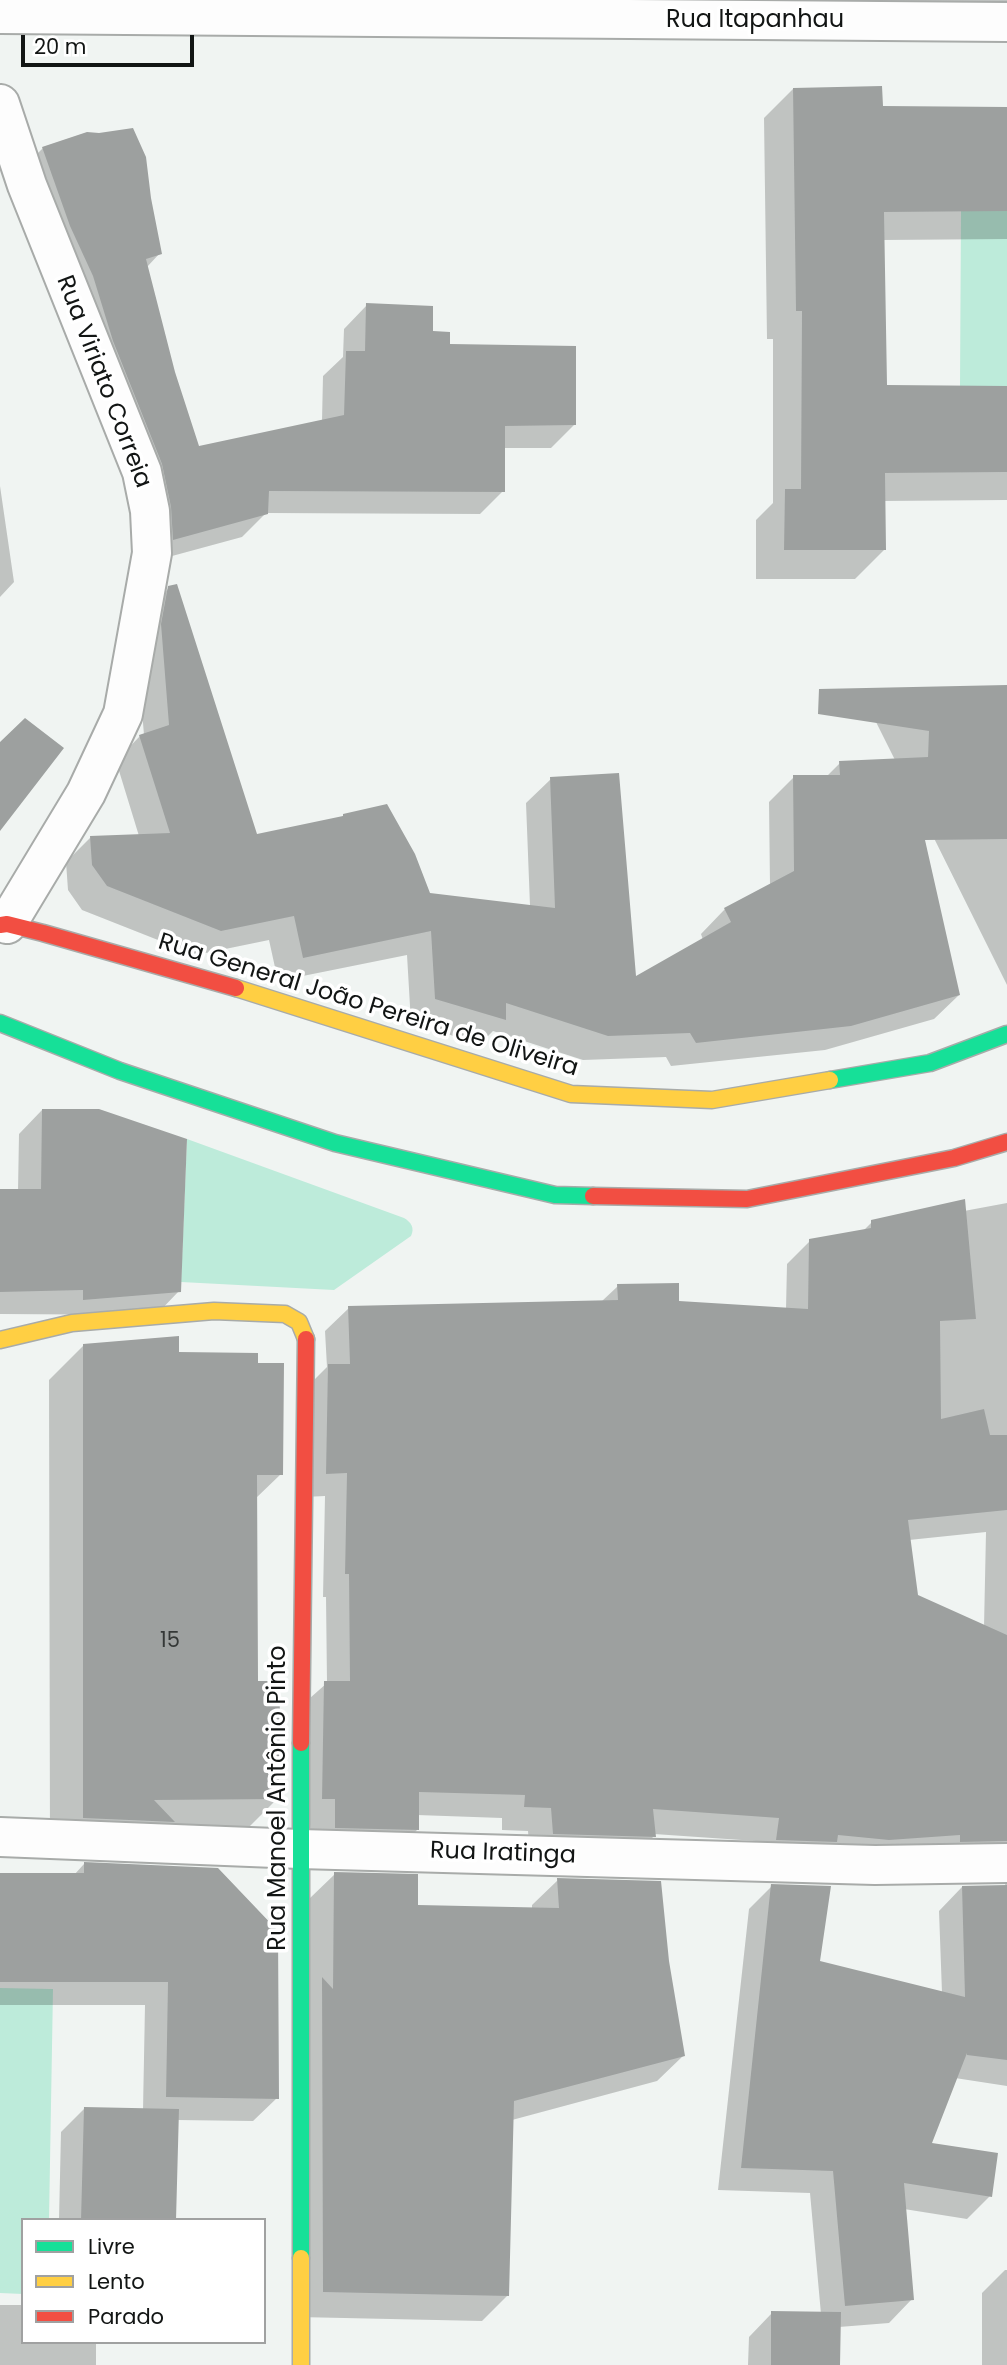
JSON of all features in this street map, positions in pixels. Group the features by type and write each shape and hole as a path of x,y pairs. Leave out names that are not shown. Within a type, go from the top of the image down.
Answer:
{"main road":[{"name":"Rua General João Pereira de Oliveira","path":"3,924 216,982 571,1094 712,1100 930,1063 1007,1034"},
{"path":"0,1023 120,1071 335,1143 555,1195 747,1199 954,1158 1007,1142"},
{"name":"Rua Manoel Antônio Pinto","path":"0,1340 72,1323 214,1311 285,1314 299,1322 306,1335 300,1849 301,2365"}],"street":[{"name":"Rua Itapanhau","path":"0,14 1007,22"},
{"name":"Rua Viriato Correia","path":"0,104 27,185 142,472 150,511 152,553 123,714 86,793 3,924"},
{"name":"Rua Iratinga","path":"0,1837 300,1849 875,1865 1007,1863"}],"green space":[{"path":"961,211 1007,211 1007,386 960,386"},
{"path":"187,1139 404,1218 412,1226 411,1236 334,1290 181,1282"},
{"path":"0,1988 53,1989 49,2218 21,2218 21,2294 0,2293"}],"building":[{"path":"882,86 883,106 1007,107 1007,211 884,212 887,385 1007,386 1007,472 885,473 886,550 784,550 785,489 801,489 802,311 796,311 793,88"},
{"path":"133,128 146,157 162,254 146,259 175,372 199,446 344,415 346,351 365,351 366,303 433,306 433,331 450,332 450,344 576,346 576,425 505,426 505,492 269,491 268,514 173,540 171,507 162,464 113,341 93,276 70,226 42,147 87,132"},
{"path":"177,584 257,834 387,804 415,854 430,893 555,908 550,777 619,773 636,976 731,922 724,908 794,871 793,775 840,775 839,761 928,757 929,731 818,714 819,689 1007,685 1007,839 925,840 960,995 851,1026 696,1043 690,1033 608,1036 506,1003 506,1020 435,999 431,931 303,958 294,916 221,931 107,886 92,865 90,836 170,833 139,735 169,725 161,624 168,586"},
{"path":"25,718 64,748 0,831 0,742"},
{"path":"42,1109 99,1109 187,1139 181,1292 83,1300 83,1290 0,1292 0,1189 41,1189"},
{"path":"965,1199 976,1319 940,1321 941,1419 984,1409 990,1435 1007,1435 1007,1510 908,1520 918,1595 1007,1635 1007,1841 960,1842 960,1835 889,1840 838,1835 837,1842 776,1840 779,1818 653,1809 656,1837 553,1834 551,1808 524,1807 525,1795 419,1792 419,1830 335,1828 335,1799 322,1799 324,1681 350,1681 349,1574 345,1574 347,1473 326,1474 328,1364 350,1364 348,1306 618,1300 617,1284 679,1283 679,1301 808,1309 809,1239 871,1228 871,1220"},
{"path":"179,1336 179,1352 258,1353 258,1363 284,1363 283,1475 257,1475 258,1681 280,1681 279,1799 154,1800 175,1822 83,1818 83,1344"},
{"path":"84,1862 218,1868 278,1931 279,2099 166,2097 168,1982 0,1982 0,1873 84,1873"},
{"path":"334,1872 418,1874 418,1905 559,1908 557,1878 661,1881 669,1961 685,2056 514,2101 509,2296 323,2292 322,1977 333,1989"},
{"path":"771,1884 831,1886 820,1961 965,1997 962,1886 1007,1885 1007,2060 967,2053 932,2143 998,2153 992,2197 904,2183 914,2300 845,2306 833,2171 741,2168"},
{"path":"84,2107 179,2109 176,2218 81,2218"},
{"path":"771,2311 841,2312 840,2365 771,2365"}],"traffic: fast":[{"path":"0,1023 120,1071 335,1143 555,1195 593,1196"},
{"path":"830,1080 930,1063 1007,1034"},
{"path":"301,1743 301,2258"}],"traffic: slow":[{"path":"236,988 571,1094 712,1100 830,1080"},
{"path":"0,1340 72,1323 214,1311 285,1314 299,1322 306,1339"},
{"path":"301,2258 301,2365"}],"traffic: jam":[{"path":"0,925 7,924 43,933 236,988"},
{"path":"593,1196 747,1199 954,1158 1007,1142"},
{"path":"301,1743 306,1339"}]}
